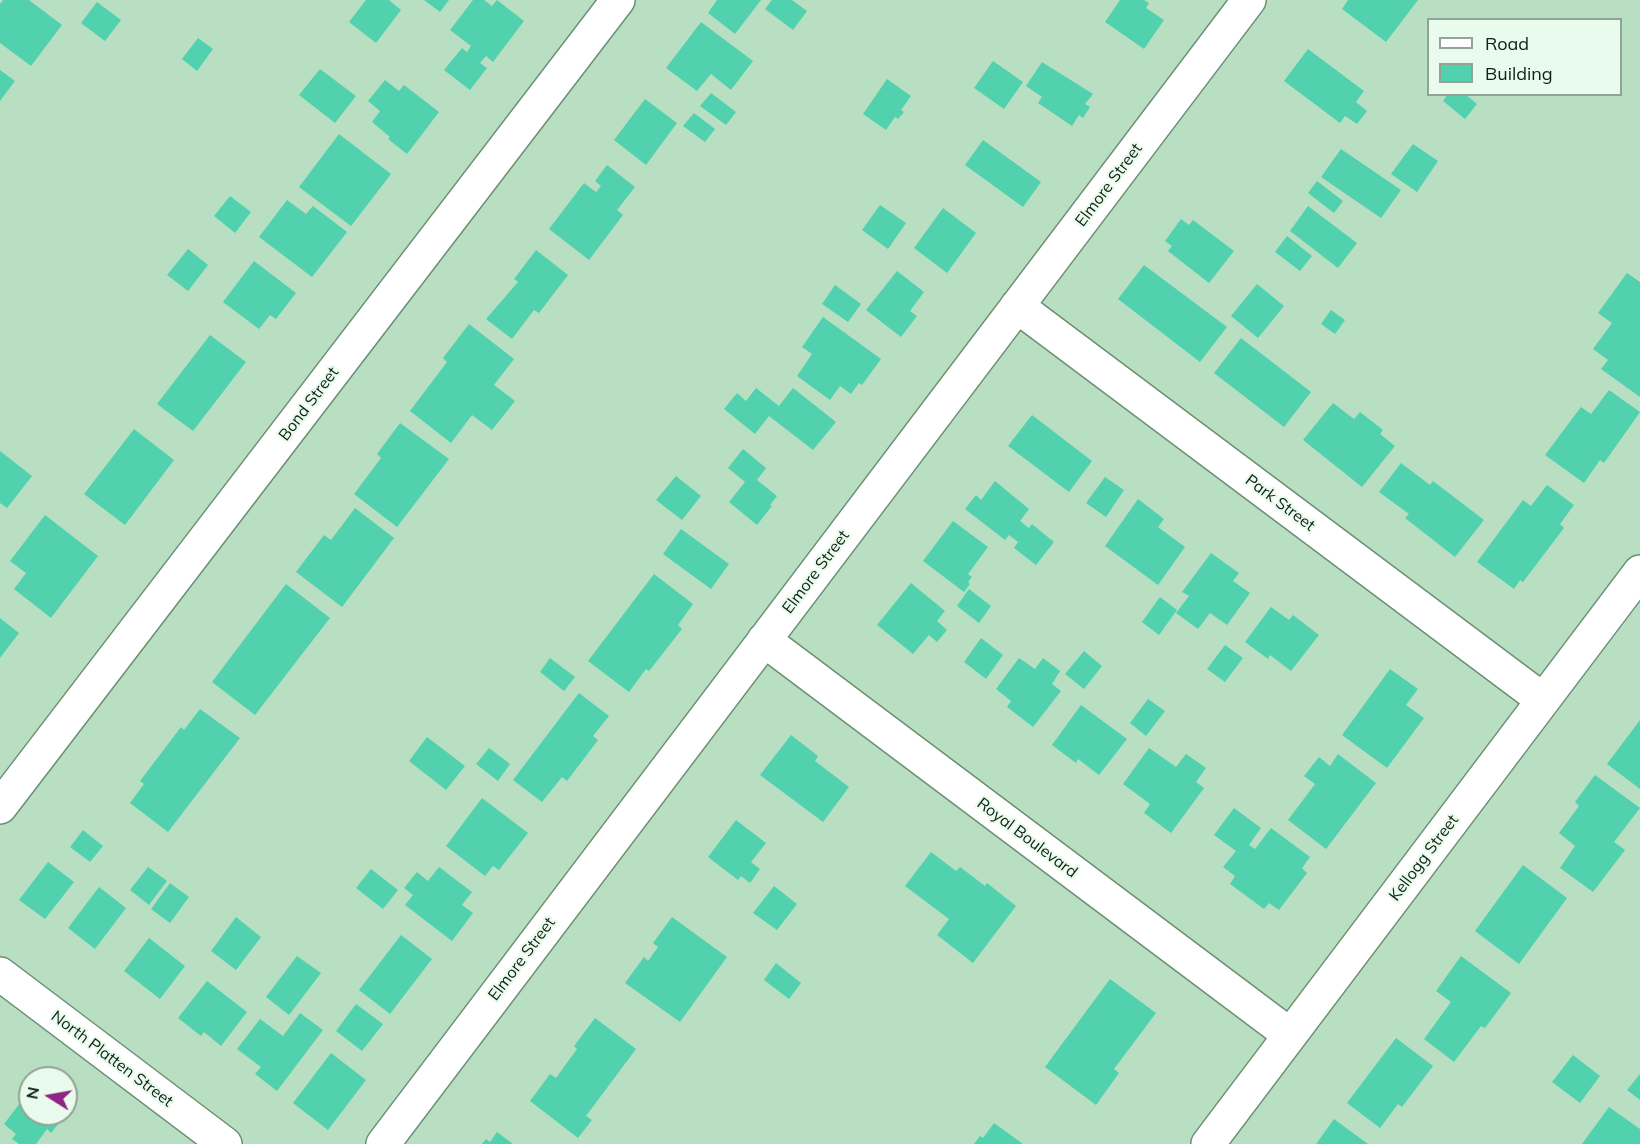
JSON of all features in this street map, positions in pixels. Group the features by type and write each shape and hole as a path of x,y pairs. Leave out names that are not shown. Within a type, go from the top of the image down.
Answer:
{"street":[{"name":"Bond Street","path":"0,807 618,0"},
{"name":"Elmore Street","path":"382,1144 1249,0"},
{"name":"Park Street","path":"1017,306 1543,700"},
{"name":"Kellogg Street","path":"1208,1144 1640,572"},
{"name":"Royal Boulevard","path":"764,640 1290,1035"},
{"name":"North Platten Street","path":"0,974 225,1144"}],"building":[{"path":"3,0 29,0 62,25 31,66 0,43 0,4"},
{"path":"366,0 389,0 401,10 376,43 349,22"},
{"path":"424,0 449,0 440,12"},
{"path":"473,0 484,0 492,6 497,0 524,21 493,62 486,56 480,63 487,68 470,90 444,70 462,48 467,52 471,46 450,30"},
{"path":"717,0 761,0 735,34 708,13"},
{"path":"772,0 792,0 807,11 793,30 765,9"},
{"path":"1120,0 1144,0 1149,3 1146,8 1164,20 1144,49 1105,22"},
{"path":"1348,0 1418,0 1386,42 1342,9"},
{"path":"97,2 121,20 105,41 81,23"},
{"path":"701,22 753,61 731,90 711,74 697,91 666,68"},
{"path":"198,38 213,49 197,71 182,59"},
{"path":"1308,49 1364,91 1356,102 1367,111 1357,124 1345,116 1340,123 1284,81"},
{"path":"993,61 1023,82 1004,109 974,88"},
{"path":"1042,62 1093,94 1085,104 1090,107 1083,118 1079,115 1072,126 1038,103 1042,97 1026,86"},
{"path":"320,69 356,96 335,123 299,95"},
{"path":"0,70 15,81 0,101"},
{"path":"887,79 911,96 901,110 904,112 898,119 895,117 886,130 863,114"},
{"path":"385,80 399,91 404,85 439,112 407,154 372,122 380,111 368,101"},
{"path":"711,93 736,112 726,125 700,106"},
{"path":"1447,96 1467,96 1477,104 1465,119 1443,101"},
{"path":"645,99 677,123 646,165 614,140"},
{"path":"694,113 715,129 705,142 683,126"},
{"path":"339,134 391,174 351,226 299,187"},
{"path":"983,140 1041,182 1023,207 965,165"},
{"path":"1413,144 1438,161 1417,192 1391,174"},
{"path":"1341,149 1401,190 1381,218 1321,177"},
{"path":"607,165 635,187 617,210 623,215 589,260 549,229 584,183 596,192 601,186 595,181"},
{"path":"1317,181 1343,201 1334,213 1308,193"},
{"path":"230,196 251,212 235,233 214,216"},
{"path":"287,200 306,214 313,206 347,232 312,277 259,237"},
{"path":"880,205 906,223 888,249 862,230"},
{"path":"1308,206 1357,243 1338,268 1290,231"},
{"path":"943,208 976,233 947,273 914,248"},
{"path":"1181,219 1189,225 1193,220 1234,251 1209,283 1168,251 1172,246 1165,241"},
{"path":"1287,236 1312,256 1300,271 1275,252"},
{"path":"188,249 208,265 188,291 167,275"},
{"path":"536,250 568,275 539,313 534,310 512,339 486,319 518,282 514,279"},
{"path":"254,261 296,293 276,319 270,315 259,329 223,302"},
{"path":"1144,265 1227,327 1200,362 1118,299"},
{"path":"897,271 924,292 910,311 917,316 901,337 866,310"},
{"path":"1627,273 1640,282 1640,397 1601,369 1608,360 1593,349 1612,323 1598,313"},
{"path":"1257,284 1284,306 1258,338 1231,316"},
{"path":"835,285 861,304 848,322 822,304"},
{"path":"1331,310 1345,320 1335,334 1321,324"},
{"path":"823,317 881,359 862,385 859,383 851,394 840,386 830,400 797,376 812,354 802,347"},
{"path":"469,324 514,359 494,385 515,401 492,430 472,415 451,443 410,411 447,362 443,358"},
{"path":"210,335 246,362 193,431 157,404"},
{"path":"1241,338 1311,392 1284,427 1214,373"},
{"path":"756,388 779,406 793,388 836,422 813,450 769,416 755,434 724,409 737,393 746,401"},
{"path":"1609,390 1640,412 1604,463 1600,460 1584,483 1545,455 1581,407 1591,414"},
{"path":"1333,403 1354,419 1360,412 1383,430 1380,434 1395,446 1362,487 1303,440"},
{"path":"1032,415 1092,461 1069,492 1008,446"},
{"path":"400,423 449,459 397,527 354,494 381,458 377,454"},
{"path":"134,429 174,460 125,525 84,494"},
{"path":"743,449 766,468 757,480 777,496 757,525 729,502 745,482 728,468"},
{"path":"0,451 32,476 7,508 0,503"},
{"path":"1401,463 1430,485 1433,481 1484,520 1455,557 1405,518 1409,514 1379,492"},
{"path":"676,476 701,496 682,520 656,500"},
{"path":"1105,477 1124,490 1106,517 1086,503"},
{"path":"995,481 1029,509 1020,521 1029,528 1032,524 1054,542 1036,565 1014,548 1018,542 1009,535 1005,540 965,509 976,495 981,500"},
{"path":"1547,485 1574,505 1560,524 1564,528 1523,582 1520,580 1514,589 1477,562 1523,500 1531,506"},
{"path":"1138,499 1164,519 1158,527 1185,547 1158,585 1105,546"},
{"path":"355,508 394,538 342,607 296,572 324,535 331,540"},
{"path":"45,515 98,556 51,618 14,589 26,573 10,561"},
{"path":"953,521 988,547 968,574 972,577 964,592 923,561"},
{"path":"681,529 729,564 711,589 663,554"},
{"path":"1211,553 1239,573 1233,581 1250,593 1227,625 1210,613 1198,629 1176,613 1189,596 1182,592"},
{"path":"654,574 693,604 678,625 682,629 629,692 588,661"},
{"path":"911,583 945,611 937,621 947,630 937,642 929,635 913,654 877,625"},
{"path":"286,584 330,618 255,715 212,682"},
{"path":"969,589 991,606 979,623 957,606"},
{"path":"1160,597 1177,610 1159,635 1142,622"},
{"path":"1271,607 1289,620 1293,615 1319,635 1291,671 1270,655 1268,659 1245,642"},
{"path":"0,618 19,633 0,658"},
{"path":"981,638 1003,655 986,679 964,662"},
{"path":"1225,645 1243,658 1225,682 1207,669"},
{"path":"1084,651 1102,666 1084,689 1065,674"},
{"path":"550,658 575,677 564,691 540,672"},
{"path":"1019,658 1035,669 1043,658 1060,671 1052,684 1061,691 1033,727 1007,707 1011,701 996,689"},
{"path":"1390,669 1418,689 1406,705 1424,718 1387,768 1342,735"},
{"path":"579,693 609,716 593,736 598,740 567,781 562,777 542,802 513,780"},
{"path":"1148,699 1165,711 1146,736 1130,723"},
{"path":"1081,705 1127,739 1099,775 1078,759 1076,763 1052,745"},
{"path":"200,709 240,738 168,832 130,803 144,784 140,781 181,727 184,730"},
{"path":"1640,720 1640,789 1607,764"},
{"path":"791,735 818,756 815,761 849,787 823,822 760,775"},
{"path":"427,737 465,766 446,790 409,761"},
{"path":"489,748 510,764 498,781 476,764"},
{"path":"1149,748 1176,767 1186,754 1206,768 1196,782 1204,788 1171,833 1144,813 1150,804 1123,784"},
{"path":"1338,754 1376,783 1326,849 1288,820 1315,784 1304,776 1319,757 1330,766"},
{"path":"1595,775 1640,808 1614,842 1625,850 1593,892 1560,868 1575,846 1559,833 1579,806 1575,802"},
{"path":"482,798 528,833 499,870 493,866 485,876 446,846"},
{"path":"1234,808 1261,828 1249,845 1255,849 1271,828 1310,857 1302,868 1307,873 1279,910 1269,903 1264,909 1230,884 1235,876 1223,867 1236,851 1214,835"},
{"path":"736,820 766,843 751,862 760,869 750,883 741,876 738,880 708,857"},
{"path":"83,830 103,846 90,862 70,847"},
{"path":"931,852 956,871 960,867 985,886 987,883 1016,906 973,963 937,935 949,919 905,886"},
{"path":"48,862 74,882 45,919 19,900"},
{"path":"1523,865 1567,898 1519,964 1475,931"},
{"path":"148,867 167,881 149,905 130,890"},
{"path":"439,867 472,892 462,905 473,913 452,941 405,905 413,895 404,888 417,872 428,881"},
{"path":"371,869 398,890 383,909 356,888"},
{"path":"170,883 189,897 170,923 151,909"},
{"path":"774,886 797,904 777,930 753,913"},
{"path":"99,887 126,908 95,949 68,928"},
{"path":"236,917 261,937 236,970 211,951"},
{"path":"672,917 727,957 680,1022 625,983 644,957 648,961 658,947 653,943"},
{"path":"401,935 432,959 390,1014 359,990"},
{"path":"149,938 185,966 160,999 124,971"},
{"path":"297,956 321,973 289,1015 266,997"},
{"path":"1461,956 1511,993 1485,1028 1481,1026 1454,1062 1424,1039 1451,1002 1436,991"},
{"path":"776,963 801,983 789,999 764,980"},
{"path":"1110,979 1156,1013 1114,1069 1119,1073 1096,1105 1045,1067"},
{"path":"207,981 247,1012 221,1046 204,1032 201,1036 178,1018"},
{"path":"356,1004 383,1024 362,1051 336,1031"},
{"path":"300,1013 323,1030 277,1091 255,1074 261,1067 237,1049 260,1019 283,1036"},
{"path":"595,1018 636,1049 586,1116 592,1120 578,1138 530,1101 550,1074 556,1078 577,1049 574,1046"},
{"path":"1396,1038 1433,1066 1402,1107 1398,1104 1380,1128 1347,1103"},
{"path":"331,1053 366,1080 328,1130 293,1103"},
{"path":"1573,1055 1600,1076 1580,1103 1552,1082"},
{"path":"1640,1074 1640,1100 1627,1090"},
{"path":"18,1106 18,1126 57,1126 51,1133 47,1129 36,1144 19,1144 12,1139 16,1134 4,1124"},
{"path":"1609,1107 1640,1129 1640,1144 1582,1144"},
{"path":"1334,1119 1368,1144 1316,1144"},
{"path":"994,1123 1023,1144 974,1144 980,1136 983,1138"},
{"path":"497,1132 513,1144 482,1144 486,1139 490,1142"}]}
